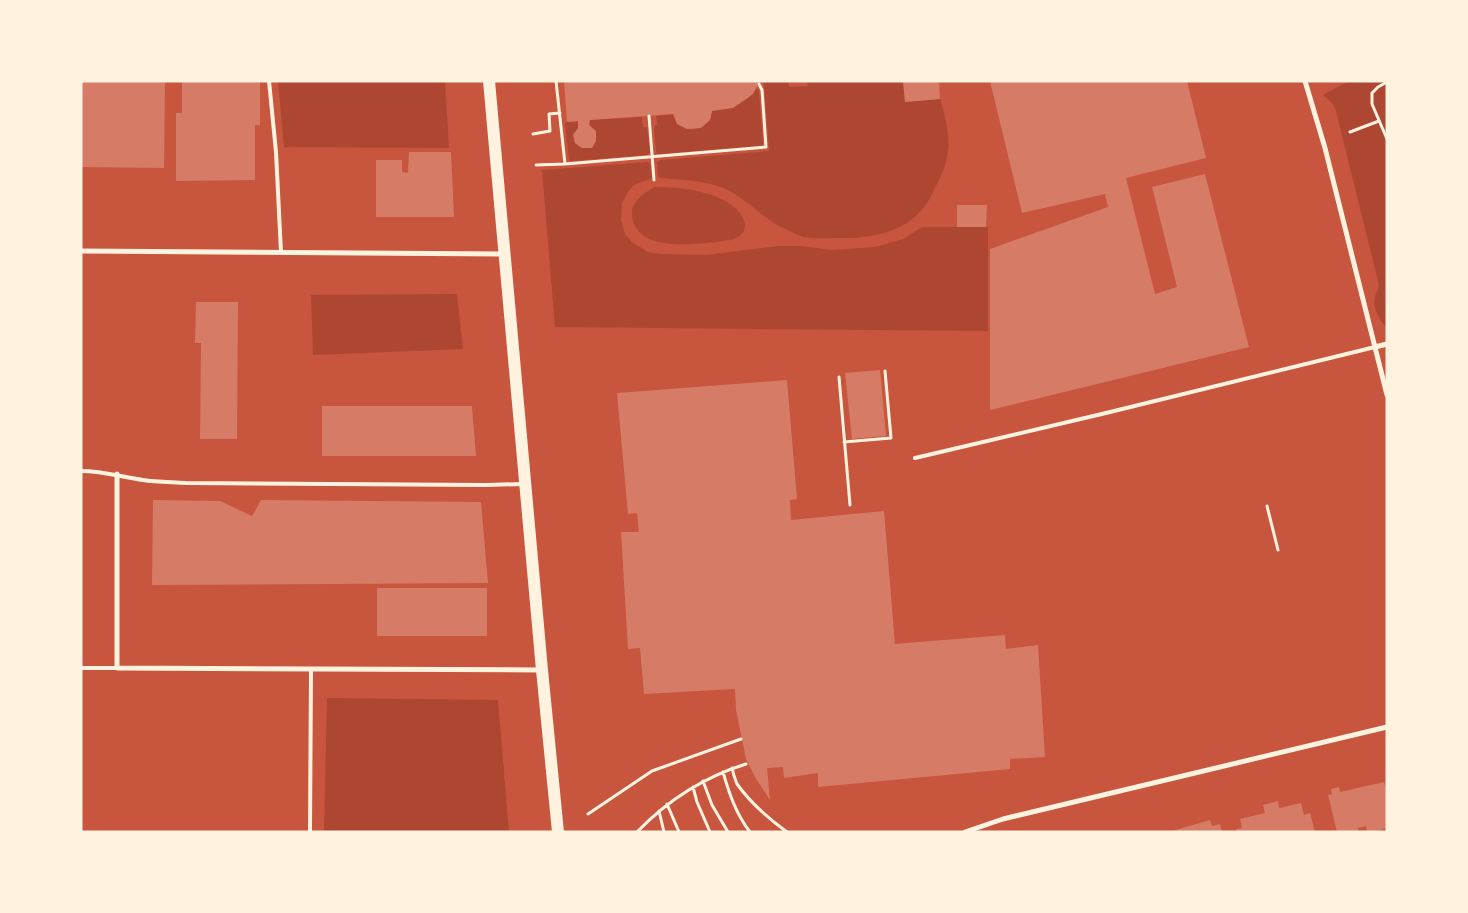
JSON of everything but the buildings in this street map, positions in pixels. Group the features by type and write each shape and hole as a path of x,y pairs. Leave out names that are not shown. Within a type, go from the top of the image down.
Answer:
{"main road":[{"path":"490,81 504,254 558,832"}],"street":[{"path":"1305,81 1325,148 1387,395"},
{"path":"81,251 504,254"},
{"path":"1375,347 1387,344"},
{"path":"118,474 117,668 542,670"},
{"path":"968,831 1003,819 1387,727"}],"lane":[{"path":"268,81 276,152 281,252"},
{"path":"915,458 1375,347"},
{"path":"81,471 118,474 144,480 186,483 525,484"},
{"path":"81,668 117,668"},
{"path":"310,832 311,669"}],"path":[{"path":"556,81 565,164"},
{"path":"1387,82 1378,86 1372,93 1372,104 1387,139"},
{"path":"536,165 766,147 762,90 759,84"},
{"path":"533,134 550,132 549,114 560,113"},
{"path":"649,116 654,180"},
{"path":"1350,132 1379,121"},
{"path":"844,442 891,438 885,371"},
{"path":"839,377 850,505"},
{"path":"1267,506 1278,550"},
{"path":"588,814 652,772 741,739"},
{"path":"637,832 667,804 693,787 732,768 746,764"},
{"path":"732,768 737,783 753,802 770,820 787,832"},
{"path":"723,772 735,807 750,832"},
{"path":"703,781 712,805 728,832"},
{"path":"693,787 697,802 710,832"},
{"path":"667,804 679,832"},
{"path":"659,811 664,832"}],"shaded area":[{"path":"278,81 445,81 449,148 284,147"},
{"path":"761,81 788,81 789,87 808,86 807,81 903,81 905,102 940,99 948,130 948,154 942,174 924,207 904,225 878,235 850,238 808,238 775,224 739,197 723,188 700,182 660,178 658,176 657,162 660,160 769,151 764,83"},
{"path":"1349,81 1387,81 1387,328 1379,318 1374,301 1379,285 1336,111 1333,104 1323,95"},
{"path":"756,88 759,91 763,144 760,146 656,153 654,126 657,125 656,116 673,114 677,121 685,128 694,129 710,120 712,111 743,102"},
{"path":"642,117 643,127 647,127 650,153 647,155 570,161 565,124 567,122 578,121 578,128 573,135 575,143 582,148 592,148 596,141 596,131 589,125 590,120"},
{"path":"648,162 652,178 634,185 628,192 622,203 621,220 625,234 632,242 648,252 706,255 778,246 802,246 831,250 875,247 903,239 922,227 988,227 988,331 555,327 542,170"},
{"path":"655,187 693,190 720,198 732,205 740,213 745,224 744,230 739,236 731,240 705,243 673,244 658,242 645,237 636,228 632,210 639,198"},
{"path":"457,294 463,349 313,355 311,295"},
{"path":"327,698 498,700 509,832 324,832"}]}
